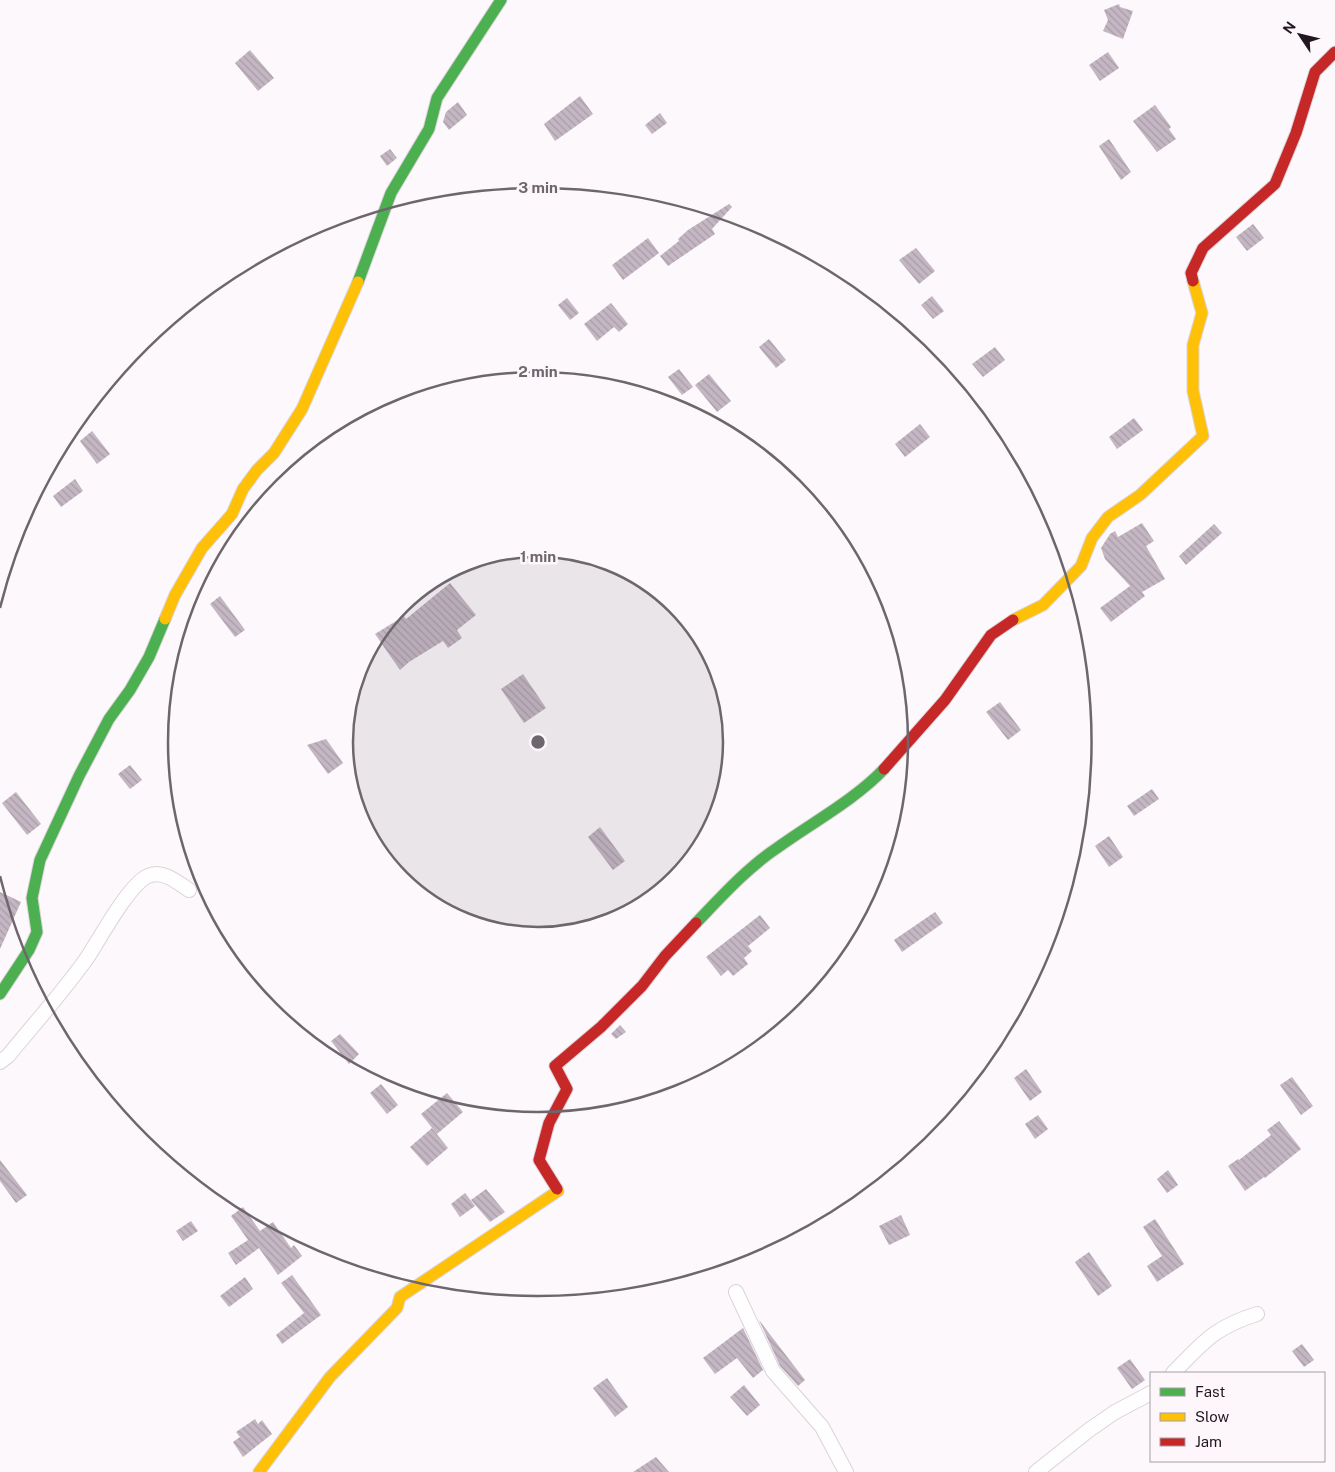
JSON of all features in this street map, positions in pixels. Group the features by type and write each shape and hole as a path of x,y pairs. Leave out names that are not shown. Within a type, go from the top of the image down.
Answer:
{"street":[{"path":"0,994 29,950 37,932 32,898 40,860 79,776 109,719 130,690 149,658 175,595 202,548 232,514 243,488 257,470 274,454 302,408 363,271 391,193 429,129 437,98 502,0"},
{"path":"259,1472 330,1377 397,1308 400,1297 558,1191 539,1160 549,1123 567,1088 555,1066 601,1027 642,986 665,956 752,868 776,848 810,827 878,775 946,700 991,634 1014,619 1043,605 1080,566 1092,538 1108,517 1140,495 1203,436 1193,390 1193,345 1202,313 1191,273 1203,248 1275,184 1296,133 1315,72 1335,52"},
{"path":"0,1062 14,1048 81,965 110,919 139,883 148,875 165,875 189,890"},
{"path":"736,1292 773,1371 822,1427 846,1472"},
{"path":"1174,1372 1212,1334 1230,1323 1257,1314"},
{"path":"1036,1472 1089,1430 1116,1412 1150,1394"}],"building":[{"path":"1119,4 1120,7 1133,11 1123,39 1103,31 1108,20 1104,10"},
{"path":"250,50 274,78 258,91 235,63"},
{"path":"1108,52 1119,68 1100,81 1089,65"},
{"path":"580,96 593,114 555,141 544,124"},
{"path":"458,102 467,115 449,130 443,122 446,112"},
{"path":"1155,105 1171,127 1169,129 1176,139 1157,152 1133,121"},
{"path":"660,113 667,123 652,134 645,125"},
{"path":"1109,139 1131,172 1121,180 1099,146"},
{"path":"390,149 397,158 387,166 380,156"},
{"path":"729,204 732,207 712,229 715,234 668,266 660,256 679,241 678,239 688,230"},
{"path":"1253,224 1264,238 1247,251 1236,237"},
{"path":"648,238 659,253 623,280 612,265"},
{"path":"916,248 935,271 919,284 899,260"},
{"path":"932,296 944,311 933,319 921,305"},
{"path":"567,298 579,313 570,320 558,305"},
{"path":"611,303 628,324 619,332 614,327 597,341 584,324"},
{"path":"769,339 786,360 776,368 759,347"},
{"path":"995,347 1005,360 983,377 972,364"},
{"path":"679,369 693,387 682,395 668,377"},
{"path":"709,374 731,401 717,412 695,385"},
{"path":"1134,418 1143,430 1117,449 1109,437"},
{"path":"920,424 930,437 905,457 895,444"},
{"path":"92,431 110,454 97,464 80,441"},
{"path":"75,479 83,491 61,507 53,496"},
{"path":"1142,523 1154,541 1146,546 1165,579 1142,592 1145,596 1111,622 1100,608 1130,586 1105,559 1101,548 1110,534 1115,531 1118,537"},
{"path":"1214,524 1222,533 1186,565 1179,556"},
{"path":"450,583 476,615 457,630 462,638 448,648 443,641 409,662 400,670 375,634 404,616 406,619"},
{"path":"220,596 245,630 235,637 210,604"},
{"path":"523,674 546,708 524,723 501,689"},
{"path":"1000,702 1021,730 1008,740 986,712"},
{"path":"326,739 343,763 328,774 307,745"},
{"path":"130,765 142,780 130,789 118,774"},
{"path":"1152,789 1159,799 1134,816 1127,806"},
{"path":"16,792 41,824 27,835 2,803"},
{"path":"600,827 625,861 613,870 588,837"},
{"path":"1109,836 1123,857 1109,867 1095,846"},
{"path":"0,892 21,902 0,949"},
{"path":"935,912 943,923 902,952 894,940"},
{"path":"760,915 770,928 748,946 752,951 744,958 748,964 733,976 728,970 721,976 706,957"},
{"path":"620,1025 626,1032 616,1039 611,1034"},
{"path":"340,1034 359,1054 349,1064 331,1041"},
{"path":"1026,1069 1042,1092 1030,1101 1014,1078"},
{"path":"1292,1077 1313,1106 1301,1115 1280,1085"},
{"path":"381,1084 398,1105 387,1114 370,1093"},
{"path":"447,1093 463,1112 437,1134 421,1114"},
{"path":"1038,1115 1048,1129 1035,1139 1025,1124"},
{"path":"1279,1121 1301,1149 1265,1178 1245,1191 1228,1166 1239,1160 1271,1135 1267,1130"},
{"path":"432,1128 448,1148 427,1166 410,1147"},
{"path":"0,1160 27,1195 16,1203 0,1181"},
{"path":"1168,1170 1178,1185 1167,1193 1157,1179"},
{"path":"486,1189 505,1212 490,1222 471,1200"},
{"path":"465,1193 475,1206 460,1217 451,1204"},
{"path":"243,1207 260,1231 273,1222 291,1248 294,1245 302,1256 278,1275 259,1248 236,1265 228,1253 248,1240 231,1216"},
{"path":"901,1215 910,1235 889,1245 879,1226"},
{"path":"1155,1219 1184,1264 1157,1282 1147,1266 1162,1256 1143,1227"},
{"path":"191,1221 198,1231 183,1241 176,1231"},
{"path":"1089,1252 1112,1286 1098,1296 1075,1262"},
{"path":"292,1275 321,1315 282,1344 276,1335 304,1313 281,1283"},
{"path":"245,1277 253,1289 229,1307 220,1296"},
{"path":"759,1320 805,1380 798,1386 780,1366"},
{"path":"743,1328 763,1370 753,1378 737,1358 715,1374 703,1358"},
{"path":"1302,1344 1314,1360 1304,1367 1292,1351"},
{"path":"1130,1359 1145,1380 1132,1389 1117,1368"},
{"path":"607,1378 628,1407 615,1417 593,1388"},
{"path":"744,1385 760,1405 747,1416 730,1397"},
{"path":"255,1419 258,1424 262,1420 272,1434 243,1457 233,1442 240,1437 236,1432"},
{"path":"656,1457 669,1472 633,1472"}],"traffic: fast":[{"path":"358,282 391,193 429,129 437,98 501,0"},
{"path":"0,994 29,950 37,932 32,898 40,860 79,776 109,719 130,690 149,657 165,619"},
{"path":"696,923 755,864 847,801 884,769"}],"traffic: slow":[{"path":"1013,620 1043,605 1081,566 1092,538 1108,517 1140,495 1203,436 1193,391 1193,345 1202,313 1193,281"},
{"path":"165,619 175,595 202,548 232,514 243,489 257,470 274,453 302,409 358,282"},
{"path":"259,1472 330,1377 397,1308 400,1297 558,1191 557,1189"}],"traffic: jam":[{"path":"1193,281 1191,273 1203,248 1275,184 1296,133 1315,72 1335,52"},
{"path":"884,769 945,700 991,635 1013,620"},
{"path":"557,1189 539,1160 549,1123 567,1089 555,1066 601,1027 642,986 665,956 696,923"}]}
